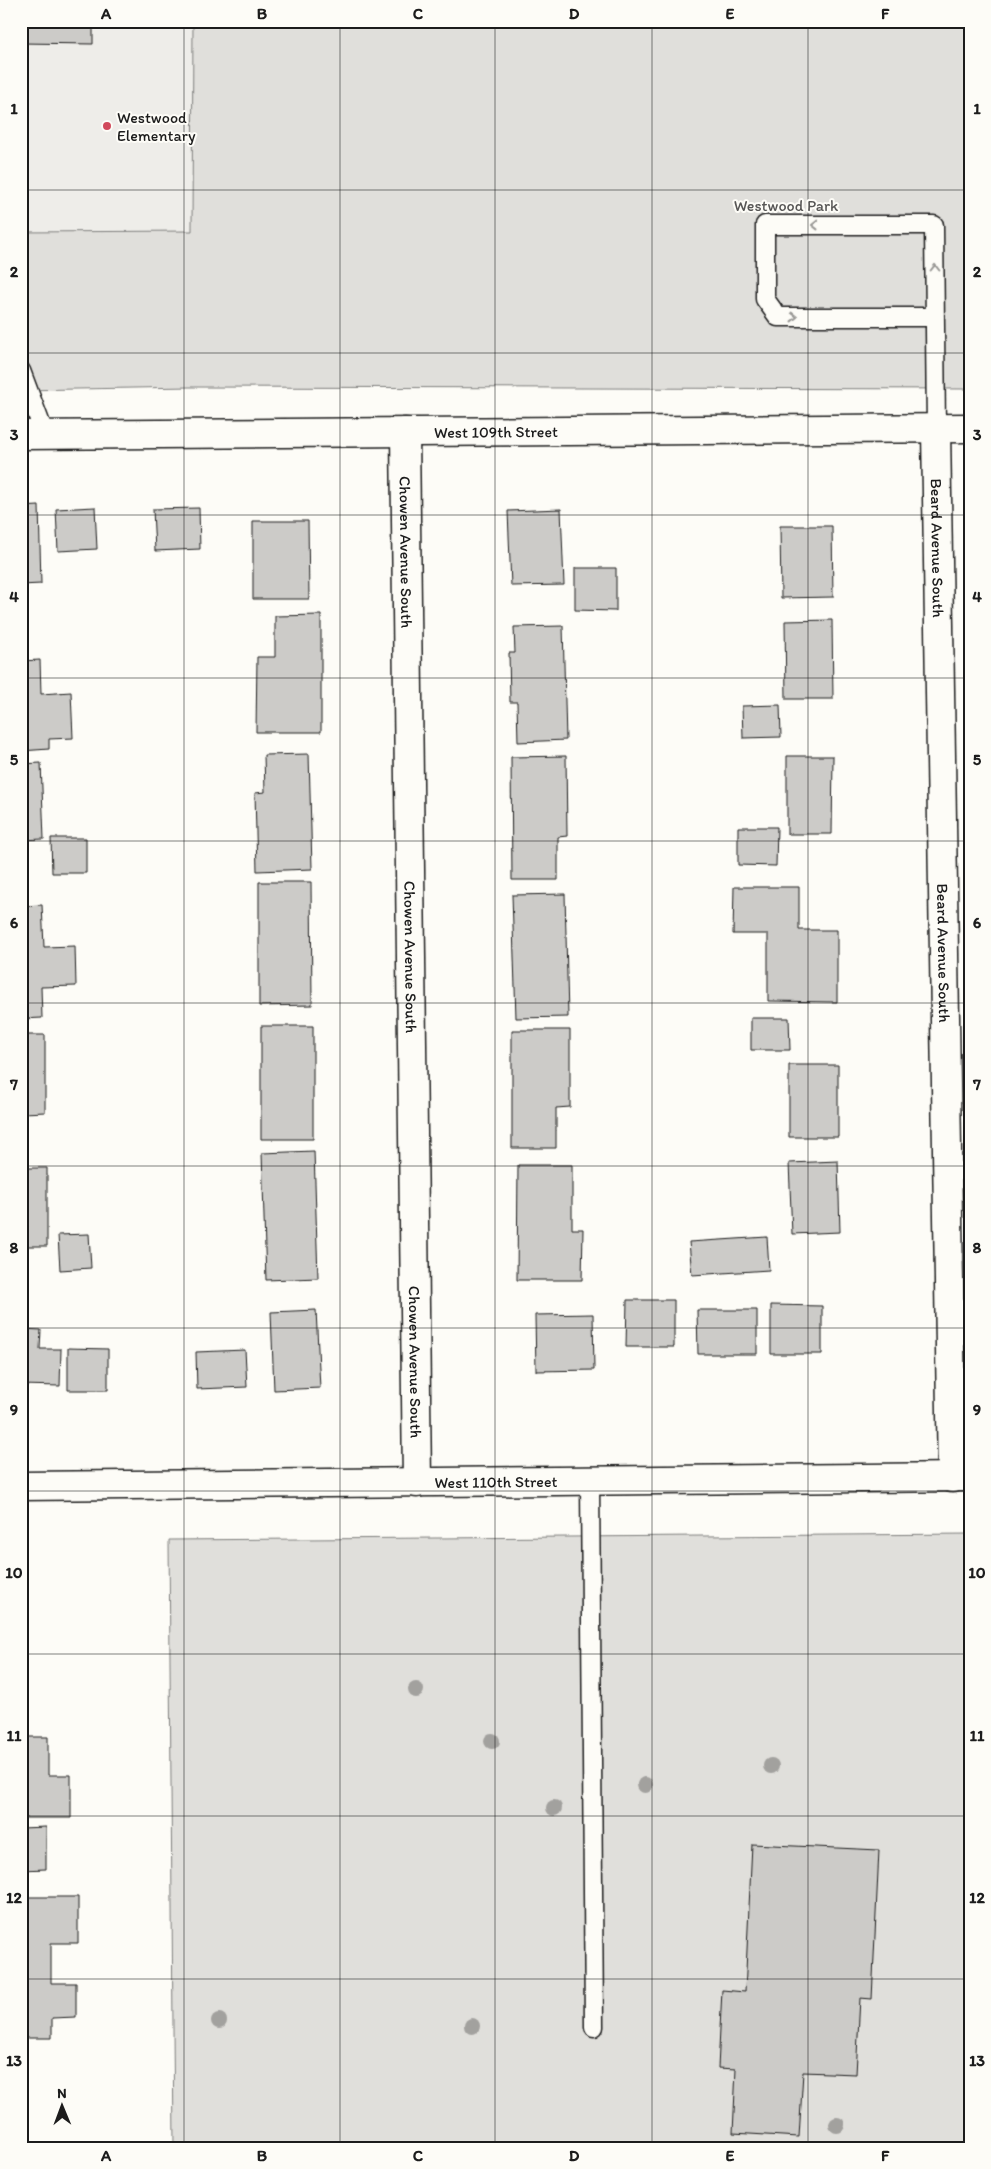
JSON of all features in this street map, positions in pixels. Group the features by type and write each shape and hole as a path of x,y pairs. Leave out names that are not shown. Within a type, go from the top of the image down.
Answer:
{"street":[{"name":"West 109th Street","path":"33,435 970,428"},
{"name":"Beard Avenue South","path":"936,429 961,1477"},
{"name":"Chowen Avenue South","path":"405,432 417,1483"},
{"name":"West 110th Street","path":"21,1486 961,1477"}],"lane":[{"path":"935,317 778,317 765,298 765,225 934,225 935,317 936,429"},
{"path":"21,371 33,435"},
{"path":"590,1481 594,2027"}],"shaded area":[{"name":"Westwood Elementary","path":"21,21 193,21 192,231 21,232"}],"green space":[{"name":"Westwood Park","path":"193,21 970,21 970,389 190,387 21,390 21,232 192,231"},
{"path":"970,1534 970,2148 174,2148 169,1540"}],"building":[{"path":"21,21 93,21 93,44 21,43"},
{"path":"39,506 41,584 21,585 21,507"},
{"path":"95,507 97,549 58,551 56,509"},
{"path":"199,508 200,549 155,551 153,509"},
{"path":"561,509 564,585 511,586 508,511"},
{"path":"253,521 308,521 309,599 253,599"},
{"path":"780,526 832,526 833,597 781,598"},
{"path":"575,568 616,568 616,611 575,610"},
{"path":"321,615 321,732 256,732 257,657 275,657 275,616"},
{"path":"832,620 833,699 786,699 785,621"},
{"path":"563,626 566,740 518,742 517,702 510,702 509,653 515,653 514,627"},
{"path":"40,660 41,694 71,692 73,738 49,739 49,749 21,751 21,661"},
{"path":"780,705 781,737 743,738 742,706"},
{"path":"309,754 312,869 257,871 255,793 265,792 264,755"},
{"path":"566,756 567,836 558,837 558,880 512,880 511,757"},
{"path":"787,756 833,756 832,834 787,834"},
{"path":"41,763 44,839 21,840 21,764"},
{"path":"738,827 777,827 776,866 738,865"},
{"path":"51,838 86,838 86,873 52,873"},
{"path":"259,882 311,882 312,1005 259,1006"},
{"path":"734,887 799,887 799,930 837,930 837,1002 768,1001 768,934 733,934"},
{"path":"565,894 568,1017 516,1018 512,895"},
{"path":"42,905 44,947 75,946 76,986 41,987 42,1018 21,1019 21,906"},
{"path":"751,1018 789,1018 790,1050 751,1050"},
{"path":"261,1026 313,1026 313,1139 261,1139"},
{"path":"512,1030 570,1030 570,1107 556,1108 556,1148 512,1148"},
{"path":"21,1035 45,1035 45,1112 24,1113 24,1143 21,1143"},
{"path":"789,1065 838,1065 838,1137 789,1137"},
{"path":"314,1151 318,1278 266,1280 262,1153"},
{"path":"838,1161 840,1232 792,1234 789,1163"},
{"path":"518,1165 572,1165 572,1229 583,1229 582,1280 517,1280"},
{"path":"21,1168 47,1168 47,1246 21,1246"},
{"path":"89,1234 91,1268 60,1270 58,1235"},
{"path":"767,1237 769,1270 692,1275 689,1242"},
{"path":"627,1300 674,1300 674,1347 626,1347"},
{"path":"771,1305 822,1306 822,1354 771,1354"},
{"path":"316,1310 320,1388 274,1390 271,1312"},
{"path":"697,1310 757,1310 757,1354 698,1354"},
{"path":"593,1314 594,1370 536,1371 535,1315"},
{"path":"21,1329 41,1330 40,1349 61,1349 60,1386 21,1385"},
{"path":"68,1348 108,1349 108,1390 68,1390"},
{"path":"245,1350 247,1387 197,1389 196,1352"},
{"path":"21,1737 48,1737 48,1775 71,1775 71,1818 21,1818"},
{"path":"46,1827 46,1869 21,1870 21,1828"},
{"path":"752,1844 879,1850 872,1999 860,1998 856,2074 803,2072 799,2137 733,2133 736,2069 718,2068 722,1990 745,1992"},
{"path":"21,1897 78,1897 78,1943 51,1943 51,1983 76,1983 76,2017 52,2018 52,2038 21,2038"}],"place":[{"name":"Westwood Elementary","path":"107,126"}]}
